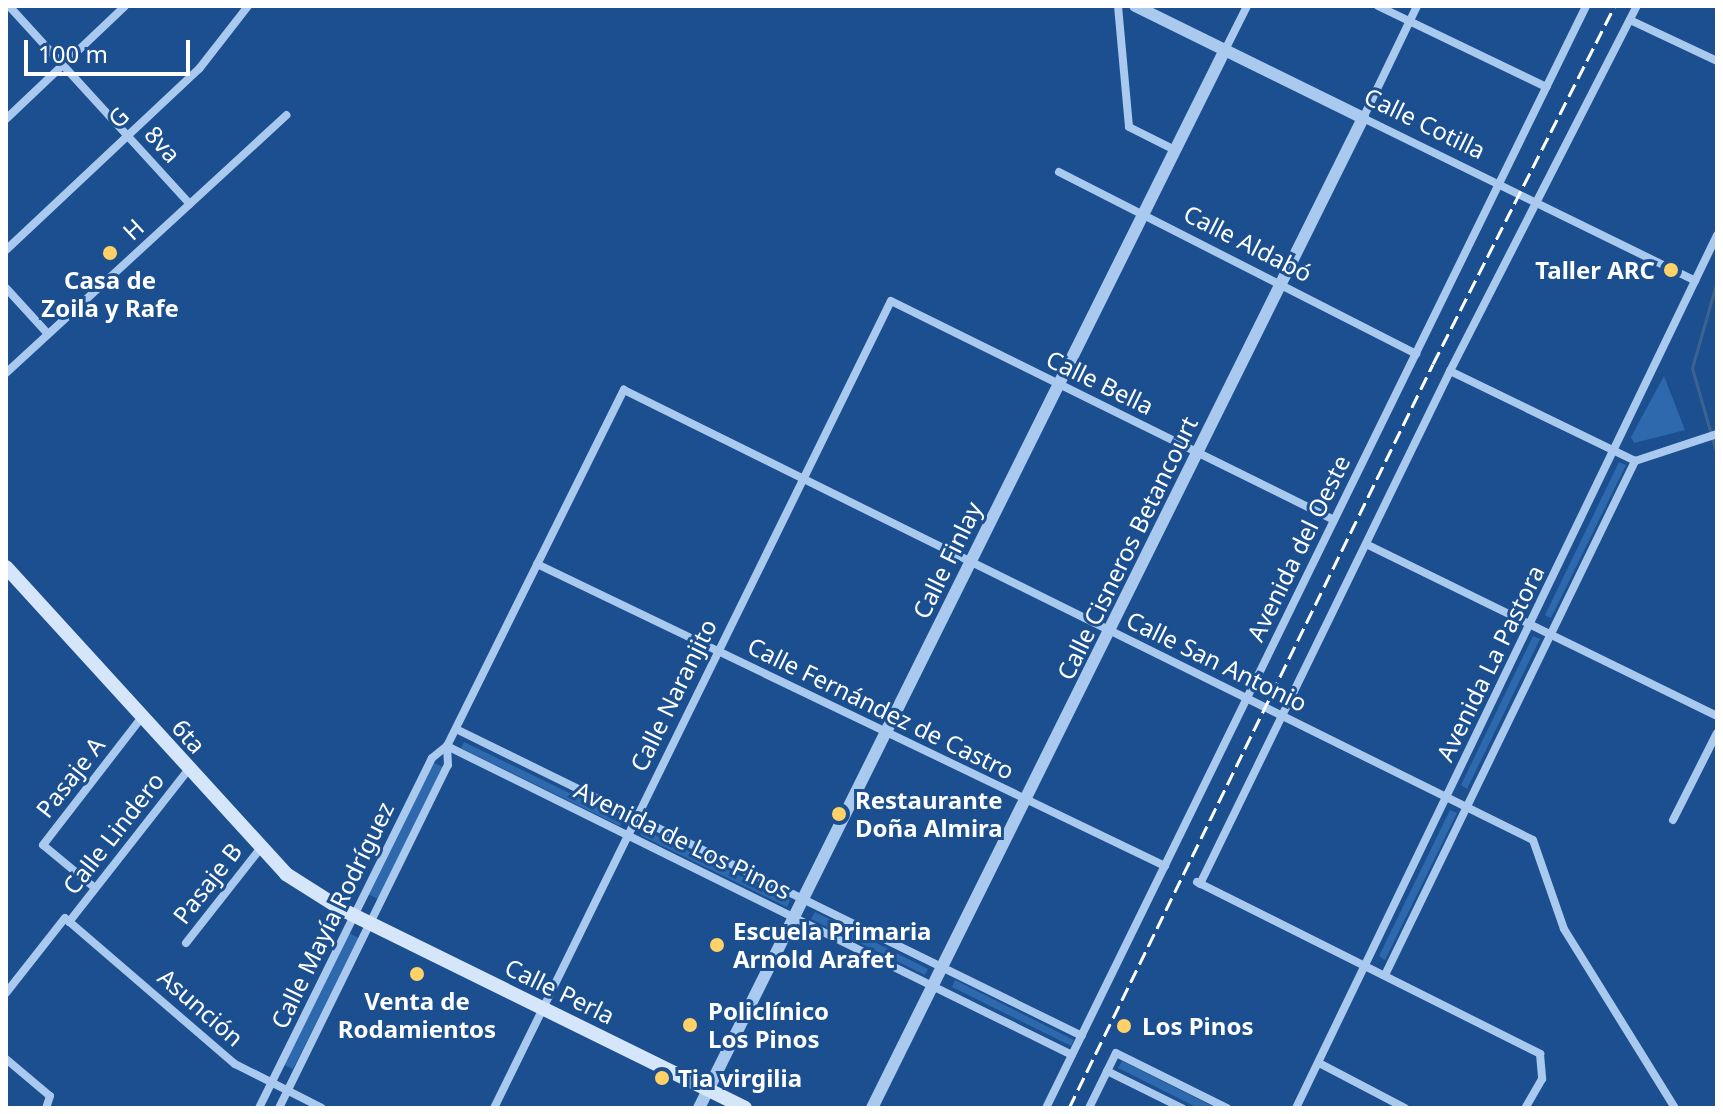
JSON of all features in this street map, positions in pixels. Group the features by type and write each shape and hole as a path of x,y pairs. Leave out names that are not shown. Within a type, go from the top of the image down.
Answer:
{"main road":[{"name":"6ta","path":"6,567 260,849 302,886 354,916"},
{"name":"Calle Perla","path":"354,916 745,1108"}],"street":[{"name":"8va","path":"9,6 190,204"},
{"path":"6,119 125,6"},
{"name":"G","path":"6,250 199,69 248,6"},
{"path":"1118,6 1129,127 1175,150"},
{"name":"Calle Cotilla","path":"1135,6 1695,281"},
{"path":"1225,50 1247,6"},
{"path":"1378,6 1546,87"},
{"name":"Calle Cisneros Betancourt","path":"872,1108 1028,800 1417,6"},
{"name":"Avenida del Oeste","path":"1046,1108 1586,6"},
{"path":"1525,1108 1542,1079 1540,1054 1199,883 1368,545 1450,371 1637,6"},
{"path":"1630,20 1717,61"},
{"name":"Calle Finlay","path":"699,1108 1225,50"},
{"name":"H","path":"6,373 287,115"},
{"name":"Calle Aldabó","path":"1059,172 1145,213 1416,354"},
{"name":"Avenida La Pastora","path":"1296,1108 1717,235"},
{"path":"6,288 48,334"},
{"name":"Calle Bella","path":"891,301 1334,520"},
{"name":"Calle Naranjito","path":"494,1108 891,301"},
{"path":"1450,371 1635,461 1717,434"},
{"name":"Calle San Antonio","path":"624,390 1533,840 1564,929 1675,1108"},
{"name":"Calle Mayía Rodríguez","path":"259,1108 432,758 447,746 456,729 624,390"},
{"name":"Avenida La Pastora","path":"1385,975 1635,461"},
{"path":"1368,545 1717,716"},
{"name":"Calle Fernández de Castro","path":"537,564 1165,866"},
{"name":"Pasaje A","path":"95,888 43,845 142,717"},
{"name":"Avenida de Los Pinos","path":"456,729 1082,1036"},
{"path":"1673,820 1717,733"},
{"name":"Calle Mayía Rodríguez","path":"279,1108 448,765 447,746"},
{"name":"Avenida de Los Pinos","path":"447,746 1072,1055"},
{"name":"Calle Lindero","path":"6,993 95,888 189,769"},
{"name":"Pasaje B","path":"186,943 260,849"},
{"name":"Asunción","path":"67,920 235,1064 322,1108"},
{"path":"1089,1108 1116,1053 1227,1108"},
{"path":"6,1059 50,1096 46,1108"},
{"path":"1319,1063 1405,1108"},
{"path":"1107,1071 1182,1108"}],"shaded area":[{"path":"1664,376 1685,430 1634,443 1631,437"},
{"path":"1619,462 1626,465 1551,618 1545,615"},
{"path":"1533,636 1540,639 1467,789 1461,785"},
{"path":"464,742 623,819 620,826 461,748"},
{"path":"434,763 443,767 378,899 368,894"},
{"path":"1450,810 1457,813 1385,960 1379,956"},
{"path":"643,829 790,900 787,907 640,835"},
{"path":"815,912 928,969 925,975 811,919"},
{"path":"349,933 359,938 293,1069 284,1065"},
{"path":"955,980 1074,1040 1071,1046 952,987"},
{"path":"1122,1061 1216,1108 1198,1108 1118,1068"}],"waterway":[{"path":"1717,281 1692,368 1717,455"}],"railway":[{"path":"1069,1108 1433,364 1615,6"}],"place":[{"name":"Casa de Zoila y Rafe","path":"110,253"},
{"name":"Taller ARC","path":"1671,270"},
{"name":"Restaurante Doña Almira","path":"839,814"},
{"name":"Escuela Primaria Arnold Arafet","path":"717,945"},
{"name":"Venta de Rodamientos","path":"417,974"},
{"name":"Policlínico Los Pinos","path":"690,1025"},
{"name":"Los Pinos","path":"1124,1026"},
{"name":"Tia virgilia","path":"662,1078"}]}
